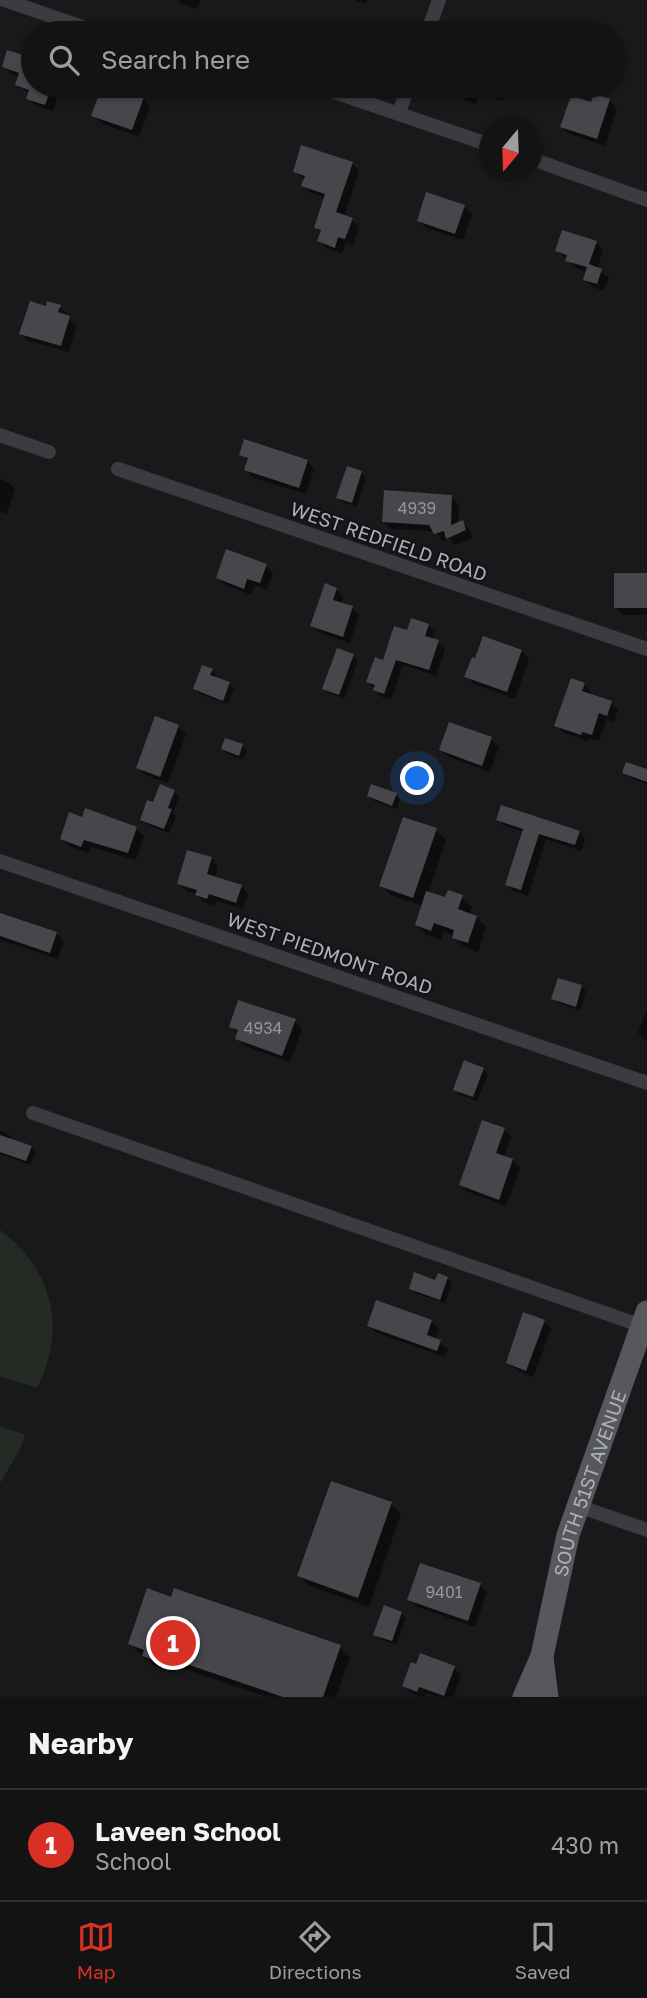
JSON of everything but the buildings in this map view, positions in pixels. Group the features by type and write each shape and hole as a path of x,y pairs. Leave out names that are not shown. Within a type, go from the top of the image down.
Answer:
{"main road":[{"name":"SOUTH 51ST AVENUE","path":"523,1697 542,1656 568,1535 645,1319"},
{"name":"SOUTH 51ST AVENUE","path":"542,1656 547,1697"}],"street":[{"path":"4,0 65,21"},
{"path":"431,21 439,0"},
{"path":"353,98 479,141"},
{"path":"399,113 404,98"},
{"path":"542,163 647,200"},
{"path":"0,435 48,452"},
{"name":"WEST REDFIELD ROAD","path":"118,469 647,649"},
{"name":"WEST PIEDMONT ROAD","path":"0,860 647,1083"},
{"path":"33,1113 645,1319"},
{"path":"578,1506 647,1530"}],"shaded area":[{"path":"0,1230 32,1263 50,1302 51,1344 37,1388 0,1376"},
{"path":"0,1426 25,1435 0,1483"}],"place":[{"name":"Laveen School","path":"173,1643"}]}
